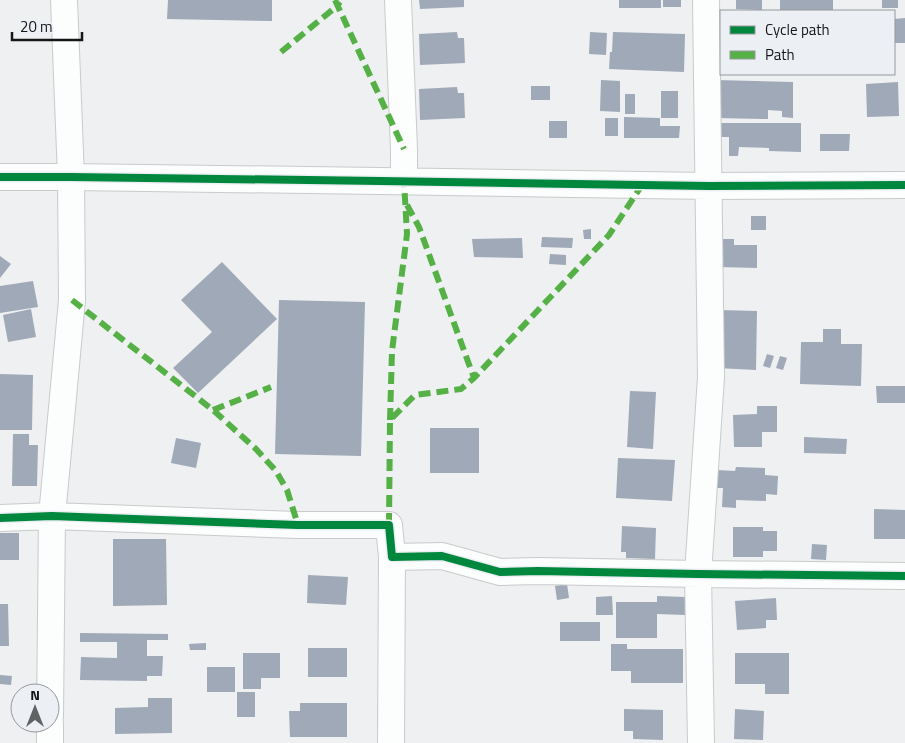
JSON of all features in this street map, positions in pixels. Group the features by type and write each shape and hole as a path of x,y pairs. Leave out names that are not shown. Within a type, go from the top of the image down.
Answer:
{"street":[{"path":"50,683 52,516 72,300 64,0"},
{"path":"398,0 404,181"},
{"path":"701,743 698,574 711,377 706,0"},
{"path":"0,178 70,177 709,186 905,184"},
{"path":"0,518 52,516 288,524 389,525 392,557 391,743"},
{"path":"392,557 442,556 500,572 905,576"}],"building":[{"path":"168,0 272,0 272,21 167,19"},
{"path":"419,0 464,0 464,7 420,9"},
{"path":"619,0 661,0 661,8 619,8"},
{"path":"663,0 681,0 681,7 663,7"},
{"path":"736,0 762,0 762,10 736,9"},
{"path":"780,0 833,0 833,10 780,10"},
{"path":"882,0 898,0 898,8 882,8"},
{"path":"905,18 905,43 895,43 895,19"},
{"path":"715,29 720,29 720,75 716,75"},
{"path":"457,32 458,38 464,38 465,63 420,65 419,34"},
{"path":"590,32 607,33 606,55 589,54"},
{"path":"613,32 685,34 684,72 609,69"},
{"path":"601,80 620,81 620,112 600,111"},
{"path":"716,80 793,82 793,118 782,117 782,111 768,110 768,119 716,118"},
{"path":"898,82 899,116 867,117 866,84"},
{"path":"531,86 550,86 550,100 531,100"},
{"path":"457,87 458,93 464,93 465,118 420,120 419,89"},
{"path":"661,91 678,91 678,118 661,118"},
{"path":"625,94 635,94 635,114 625,114"},
{"path":"624,117 660,118 660,126 680,126 679,138 624,138"},
{"path":"605,118 618,118 618,136 605,136"},
{"path":"549,121 567,121 567,138 549,138"},
{"path":"717,123 801,123 801,152 769,151 769,148 739,147 738,156 729,156 729,137 717,137"},
{"path":"820,134 850,134 849,151 820,151"},
{"path":"751,216 766,216 766,230 751,230"},
{"path":"591,229 591,239 584,239 583,230"},
{"path":"542,237 573,238 572,248 541,247"},
{"path":"522,238 523,258 474,257 472,239"},
{"path":"719,239 734,239 734,245 757,245 757,268 719,267"},
{"path":"550,254 566,255 566,265 549,264"},
{"path":"0,256 11,264 0,278"},
{"path":"222,262 277,319 198,393 173,368 212,332 181,300"},
{"path":"33,281 38,307 0,313 0,286"},
{"path":"279,300 365,302 361,456 275,454"},
{"path":"31,309 36,337 8,342 3,315"},
{"path":"719,310 757,311 756,370 717,368"},
{"path":"823,329 841,329 841,344 862,344 861,386 800,384 801,342 823,342"},
{"path":"767,354 774,356 770,368 763,366"},
{"path":"780,356 787,358 783,370 776,368"},
{"path":"0,374 33,375 32,430 0,430"},
{"path":"876,386 905,386 905,403 877,403"},
{"path":"630,391 656,392 653,449 627,447"},
{"path":"757,406 777,406 777,432 762,432 762,447 734,447 733,415 757,414"},
{"path":"430,428 479,428 479,473 430,473"},
{"path":"13,434 29,434 29,445 38,445 37,486 12,486"},
{"path":"804,437 847,439 846,454 804,453"},
{"path":"176,438 201,443 196,468 171,463"},
{"path":"618,458 675,460 672,501 616,498"},
{"path":"736,467 765,468 765,475 778,476 777,495 766,494 766,501 736,500 736,508 722,507 723,488 716,488 717,470 735,471"},
{"path":"874,509 905,510 905,539 874,539"},
{"path":"622,526 656,528 655,559 626,558 626,552 621,552"},
{"path":"733,527 763,527 763,531 777,531 777,551 763,551 763,557 733,557"},
{"path":"0,533 19,533 19,560 0,560"},
{"path":"113,539 166,539 167,605 113,606"},
{"path":"812,544 827,545 826,560 811,559"},
{"path":"308,575 348,577 346,605 307,603"},
{"path":"567,584 569,598 557,600 555,586"},
{"path":"612,596 613,615 596,615 596,597"},
{"path":"657,596 685,597 685,615 657,614 657,638 616,638 616,602 657,602"},
{"path":"776,598 777,620 766,620 766,628 737,630 735,601"},
{"path":"0,604 8,604 9,646 0,646"},
{"path":"560,622 600,622 600,641 560,641"},
{"path":"80,633 168,634 168,640 147,640 147,656 163,656 162,676 147,676 147,681 80,680 81,657 117,658 117,642 80,642"},
{"path":"206,643 206,650 190,650 189,644"},
{"path":"611,644 627,644 627,649 683,649 683,683 631,683 631,671 611,671"},
{"path":"308,648 347,648 347,677 308,677"},
{"path":"243,653 280,653 280,678 261,678 261,689 243,689"},
{"path":"735,653 789,653 789,694 765,694 765,684 735,684"},
{"path":"207,667 235,667 235,692 207,692"},
{"path":"0,675 12,676 10,685 0,684"},
{"path":"237,692 255,692 255,717 237,717"},
{"path":"148,698 172,698 172,733 115,734 115,708 148,707"},
{"path":"300,703 347,703 347,737 290,737 289,711 300,711"},
{"path":"624,709 663,710 663,740 633,739 633,731 624,731"},
{"path":"735,709 764,711 763,740 734,739"}],"marked path":[{"path":"335,0 404,149"},
{"path":"281,52 340,2"},
{"path":"390,420 392,351 407,234 404,181"},
{"path":"389,525 390,420 415,395 461,389 474,378 609,235 642,185"},
{"path":"407,205 419,227 474,378"},
{"path":"72,300 213,410 256,449 276,471 287,490 298,525"},
{"path":"213,410 271,387"}],"cycle path":[{"path":"0,177 709,186 905,185"},
{"path":"0,518 52,516 298,525 389,525 392,557 442,556 500,572 905,576"}]}
